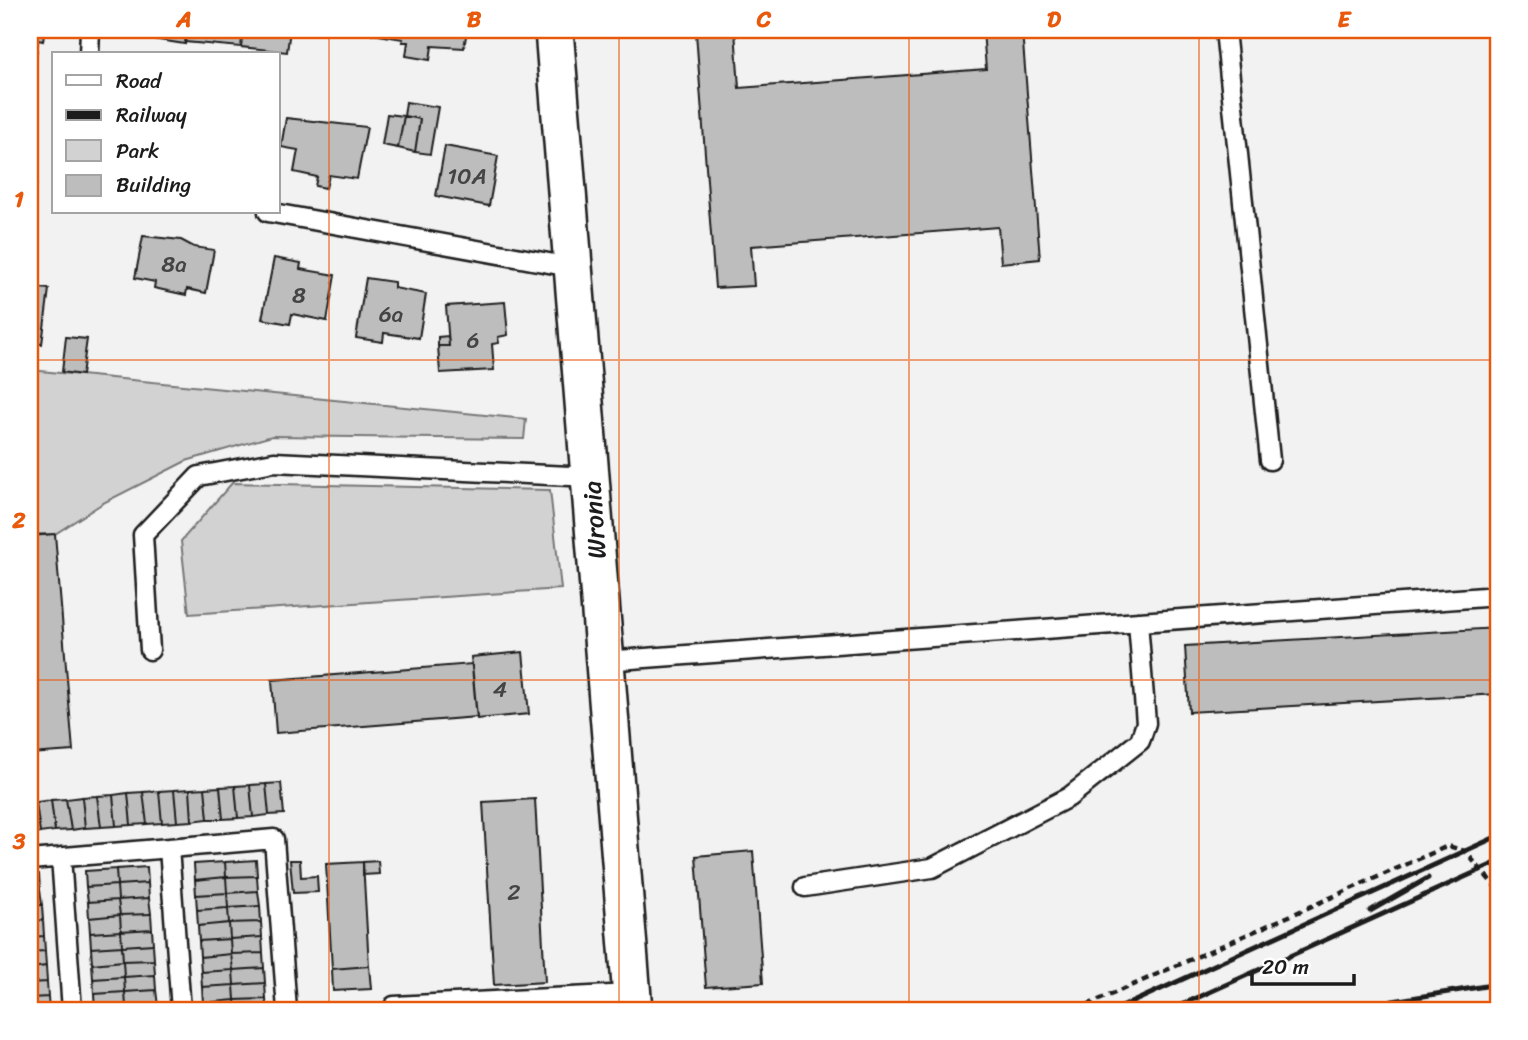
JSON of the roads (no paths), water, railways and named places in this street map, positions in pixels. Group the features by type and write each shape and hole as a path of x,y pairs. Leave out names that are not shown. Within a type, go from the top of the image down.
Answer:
{"street":[{"name":"Wronia","path":"554,30 576,268 632,1002"}],"lane":[{"path":"89,52 90,30"},
{"path":"1225,30 1270,460"},
{"path":"279,214 576,268"},
{"path":"150,650 143,535 200,476 274,462 592,477"},
{"path":"604,661 1498,596"},
{"path":"805,887 932,868 1069,797 1140,741 1146,723 1138,622"},
{"path":"30,860 274,839 287,1010"},
{"path":"170,848 181,1010"},
{"path":"61,858 72,1010"},
{"path":"394,1006 632,1002"}],"railway":[{"path":"1115,1010 1498,836"},
{"path":"1170,1010 1498,862"},
{"path":"1370,911 1428,878"},
{"path":"1337,1010 1498,984"}]}
